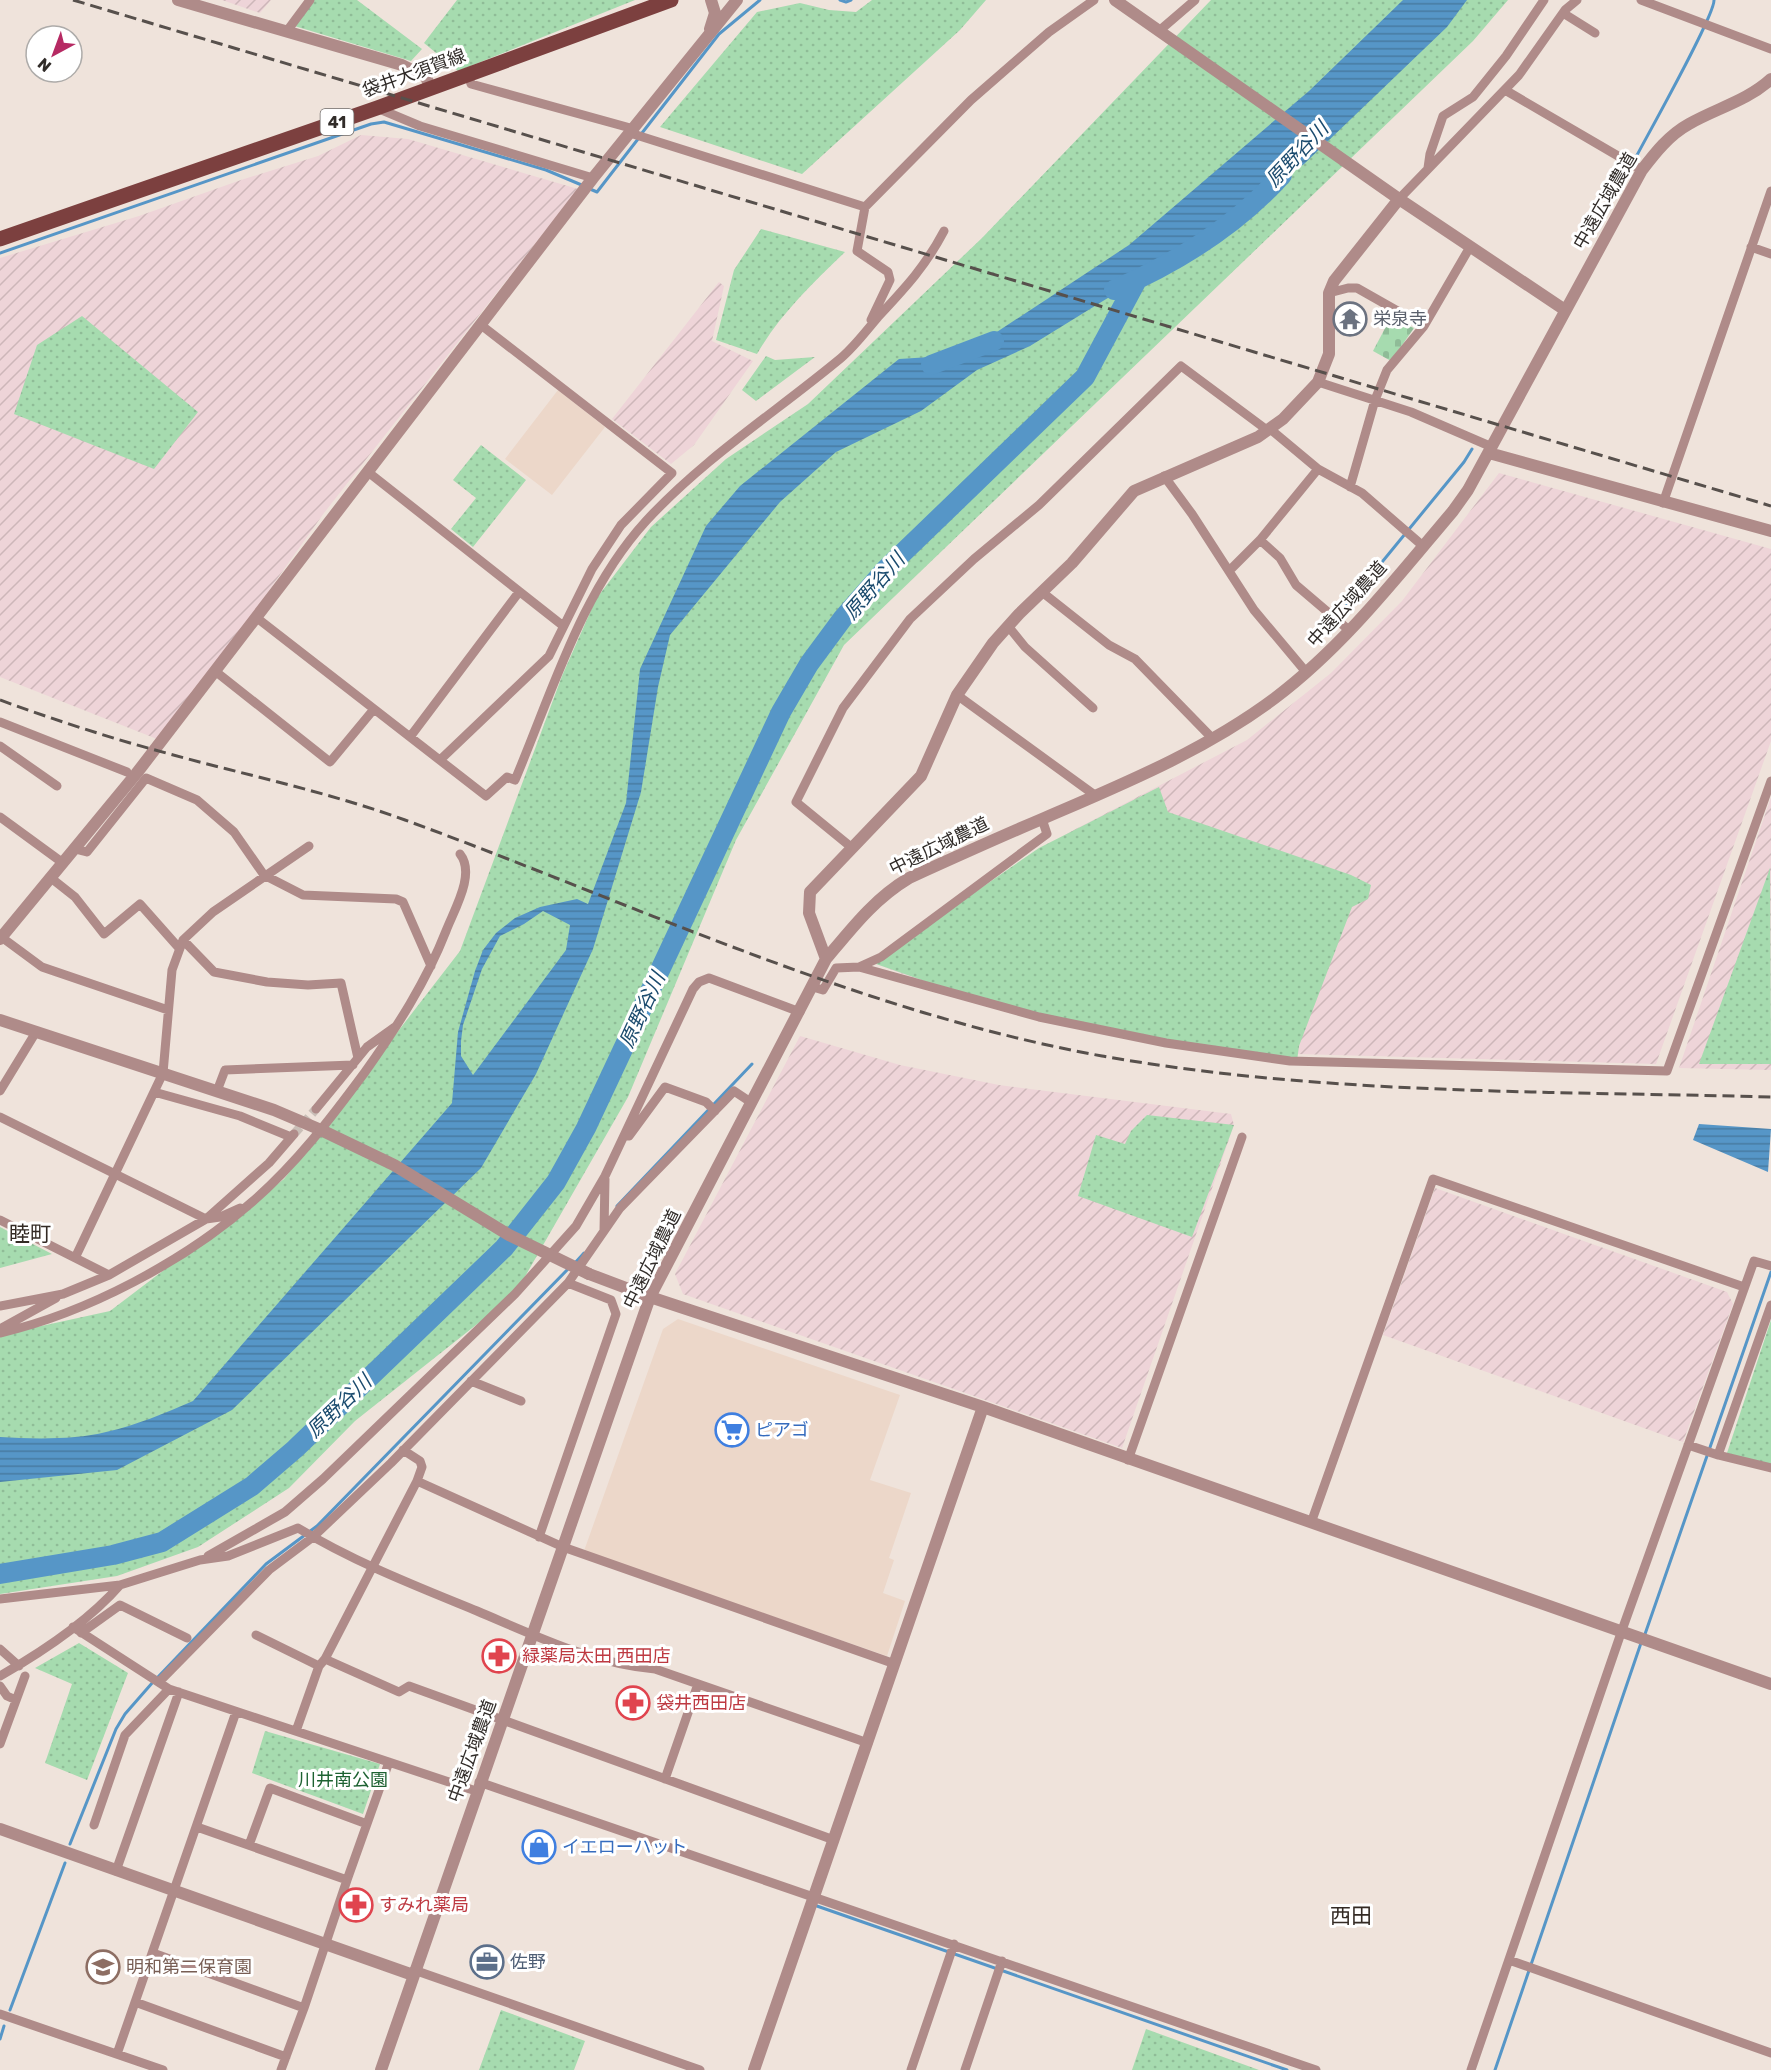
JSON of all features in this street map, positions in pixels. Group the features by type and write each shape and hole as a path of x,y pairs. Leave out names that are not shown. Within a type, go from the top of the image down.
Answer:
{"main road":[{"name":"袋井大須賀線","path":"0,239 377,108 671,0"}],"street":[{"path":"178,0 402,65 426,77 430,87"},
{"path":"287,32 310,0"},
{"path":"710,30 715,13 711,0"},
{"path":"168,1010 42,968 1,937 75,849 257,618 593,178 710,30 737,0"},
{"path":"862,335 890,280 888,272 857,251 865,207 971,100 1049,32 1094,0"},
{"path":"1115,0 1399,199 1564,310"},
{"path":"1163,34 1195,0"},
{"path":"1427,169 1443,116 1473,97 1506,57 1544,0"},
{"path":"826,959 807,902 816,884 921,776 957,695 1008,626 1072,563 1134,491 1246,442 1268,429 1318,382 1329,354 1329,293 1341,269 1399,199 1519,75 1563,14 1577,0"},
{"path":"1641,0 1771,49"},
{"path":"1563,14 1595,33"},
{"path":"468,74 471,84 632,131 865,207"},
{"name":"中遠広域農道","path":"381,2070 478,1786 650,1298 826,959 862,915 890,890 918,874 1147,773 1212,739 1252,715 1306,672 1350,631 1453,511 1490,450 1642,170 1670,137 1688,124 1745,98 1771,79"},
{"path":"1505,90 1642,170"},
{"path":"377,108 420,126 593,178"},
{"path":"1663,503 1771,191"},
{"path":"257,618 486,796 507,777 515,780 583,619 610,568 645,523 689,478 843,356 927,262 944,231"},
{"path":"1350,487 1375,400 1387,370 1424,326 1470,247"},
{"path":"1751,247 1771,254"},
{"path":"1329,293 1357,288 1424,326"},
{"path":"440,760 549,656 562,625 592,569 621,525 672,473 481,325"},
{"path":"851,847 796,801 843,708 910,619 974,559 1047,498 1181,366 1268,429 1318,470 1362,493 1423,546"},
{"path":"1318,382 1410,412 1490,450 1663,503 1771,531"},
{"path":"1229,571 1260,540 1318,470"},
{"path":"368,472 562,625"},
{"path":"1164,476 1254,610 1306,672"},
{"path":"1260,540 1280,558 1296,585 1350,631"},
{"path":"410,737 519,592"},
{"path":"1042,592 1109,645 1135,659 1212,739"},
{"path":"1008,626 1024,647 1093,708"},
{"path":"215,671 330,762 374,709"},
{"path":"957,695 1096,796"},
{"path":"0,722 127,772"},
{"path":"0,746 57,786"},
{"path":"75,849 87,852 146,778 197,800 234,832 264,875 303,895 403,902 431,966"},
{"path":"813,987 823,990 836,968 859,967 1039,1017 1166,1042 1280,1059 1667,1071 1771,782"},
{"path":"0,817 63,863"},
{"path":"859,967 881,957 1047,834 1042,819"},
{"path":"75,1258 163,1074 172,970 181,944 213,912 309,846"},
{"path":"0,1331 57,1316 147,1274 202,1240 253,1202 321,1130 399,1024 431,966 461,892 466,870 465,860 460,854"},
{"path":"51,878 75,897 104,934 140,904 214,972 308,986 340,983 355,1062"},
{"path":"201,1560 285,1512 323,1479 515,1294 576,1226 605,1176 693,989 699,982 709,978 800,1012"},
{"path":"0,1020 274,1110 321,1130 394,1165 509,1235 589,1274 650,1298 983,1407 1128,1460 1771,1684"},
{"path":"316,1109 355,1062 384,1034 399,1024"},
{"path":"0,1091 36,1032"},
{"path":"217,1091 225,1070 355,1062"},
{"path":"615,1154 664,1087 706,1102 715,1111"},
{"path":"159,1682 268,1570 313,1537 568,1284 620,1208 734,1091 752,1103"},
{"path":"0,1331 63,1294 109,1275 206,1219 269,1163 292,1135 240,1116 154,1092"},
{"path":"0,1117 206,1219 220,1217 253,1202"},
{"path":"1128,1460 1242,1137"},
{"path":"604,1233 605,1176"},
{"path":"1311,1523 1433,1179 1744,1287"},
{"path":"0,1220 109,1275"},
{"path":"1471,2070 1511,1961 1744,1287 1754,1261 1771,1266"},
{"path":"539,1537 616,1314 611,1300 568,1284"},
{"path":"0,1306 63,1294"},
{"path":"1719,1455 1771,1305"},
{"path":"471,1381 521,1401"},
{"path":"754,2070 983,1407"},
{"path":"1688,1445 1771,1468"},
{"path":"296,1731 322,1662 417,1481 422,1467 420,1461 403,1450"},
{"path":"417,1481 562,1547 895,1664"},
{"path":"0,1599 120,1585 201,1560 228,1556 298,1528 373,1567 532,1634 621,1666 655,1669 868,1743"},
{"path":"0,1676 19,1666 73,1627 120,1585"},
{"path":"81,1633 120,1605 187,1638"},
{"path":"73,1627 169,1689 389,1762 478,1786 1316,2070"},
{"path":"256,1635 399,1692 409,1686 834,1840"},
{"path":"0,1649 19,1666"},
{"path":"0,1744 25,1676"},
{"path":"665,1779 698,1684"},
{"path":"0,1686 7,1696 16,1700"},
{"path":"94,1825 125,1735 169,1689"},
{"path":"116,1871 179,1692"},
{"path":"117,2054 175,1893 236,1712"},
{"path":"281,2070 389,1762"},
{"path":"249,1845 270,1788 367,1824"},
{"path":"197,1827 347,1880"},
{"path":"0,1829 175,1893 695,2069"},
{"path":"911,2070 953,1946"},
{"path":"153,1953 304,2008"},
{"path":"1511,1961 1771,2053"},
{"path":"965,2070 1001,1963"},
{"path":"135,2002 286,2057"},
{"path":"0,2014 163,2070"}],"shaded area":[{"path":"222,0 271,0 260,13"},
{"path":"361,135 408,139 578,189 324,513 162,741 0,677 0,258 139,216 318,156"},
{"path":"719,282 724,286 712,341 753,361 694,445 671,464 612,419"},
{"path":"558,390 605,427 552,495 505,459"},
{"path":"1499,473 1771,549 1771,741 1656,1064 1263,1053 939,988 887,968 1068,833 1247,740 1331,673 1402,601"},
{"path":"1771,797 1771,1070 1679,1068"},
{"path":"800,1036 900,1065 999,1085 1231,1114 1234,1125 1122,1448 683,1294 675,1274"},
{"path":"1435,1188 1727,1292 1733,1304 1683,1442 1383,1335"},
{"path":"678,1319 900,1395 870,1480 911,1493 889,1558 894,1560 883,1593 905,1601 887,1656 584,1551 663,1329"}],"green space":[{"path":"310,0 357,0 422,49 411,61 291,25"},
{"path":"457,0 635,0 458,71 424,43"},
{"path":"872,0 986,0 960,30 802,174 660,127 757,12 800,3 829,10 856,12"},
{"path":"1211,0 1508,0 1473,41 844,645 736,840 628,1097 515,1294 355,1421 289,1488 198,1547 117,1576 0,1594 0,1335 110,1311 284,1179 460,951 562,676 596,599 651,527 726,459 808,404 982,238"},
{"path":"761,229 845,252 786,313 757,354 716,340 734,270"},
{"path":"82,316 198,412 154,469 14,414 37,345"},
{"path":"1391,317 1414,328 1391,361 1373,351"},
{"path":"766,356 775,360 815,357 756,401 742,390"},
{"path":"481,445 526,480 473,547 451,529 476,498 453,480"},
{"path":"1159,787 1168,812 1351,875 1371,885 1368,899 1352,907 1299,1046 1297,1061 1171,1043 976,999 876,964 881,957 1039,848"},
{"path":"1770,868 1771,1064 1699,1064"},
{"path":"1147,1115 1234,1125 1192,1237 1078,1196 1096,1135 1125,1144 1131,1131"},
{"path":"0,1227 52,1254 0,1268"},
{"path":"1771,1320 1771,1472 1726,1456"},
{"path":"79,1643 128,1673 87,1780 45,1763 72,1684 35,1668"},
{"name":"川井南公園","path":"265,1731 380,1764 363,1814 252,1773"},
{"path":"501,2010 585,2041 574,2070 479,2070"},
{"path":"1146,2029 1259,2070 1132,2070"}],"water":[{"path":"1403,0 1467,0 1447,27 1304,164 1137,280 1030,346 977,370 921,411 836,452 780,502 670,635 658,687 641,792 593,949 536,1074 481,1168 232,1410 117,1470 0,1482 0,1437 53,1438 94,1435 140,1422 193,1401 452,1103 458,1032 483,950 496,933 515,918 540,907 577,899 588,904 626,803 640,669 706,526 740,486 899,359 962,355 1129,245 1309,91","holes":["543,911 570,925 566,950 473,1075 461,1056 463,1025 482,969 500,936"]},
{"path":"1699,1124 1771,1129 1768,1172 1693,1140"}],"waterway":[{"path":"642,133 719,34 760,0"},
{"path":"840,0 846,2 851,0"},
{"path":"1636,157 1704,28 1714,0"},
{"path":"0,253 371,124 384,122 546,170 584,186"},
{"path":"590,189 597,192 638,139"},
{"name":"原野谷川","path":"1114,290 1160,268 1204,241 1245,210 1282,175"},
{"name":"原野谷川","path":"0,1574 113,1555 162,1542 252,1486 295,1449 504,1248 556,1182 586,1128 781,712 809,664 843,618 884,571 1085,377 1137,280"},
{"name":"原野谷川","path":"931,365 994,341"},
{"path":"1337,617 1464,462 1472,449"},
{"path":"617,1206 752,1064"},
{"path":"574,1264 584,1253"},
{"path":"157,1678 266,1564 317,1526 569,1268"},
{"path":"1644,1637 1771,1272"},
{"path":"1495,2070 1641,1643"},
{"path":"70,1844 116,1729 125,1714 153,1682"},
{"path":"10,2010 65,1863"},
{"path":"814,1905 1287,2070"},
{"path":"0,2039 4,2026"}],"tunnel":[{"path":"294,1134 316,1109"}],"railway":[{"path":"73,0 1771,506"},
{"path":"0,700 124,741 376,810 835,984 1012,1037 1102,1056 1185,1069 1352,1085 1519,1092 1771,1097"}],"place":[{"name":"栄泉寺","path":"1350,319"},
{"name":"ピアゴ","path":"732,1430"},
{"name":"緑薬局太田 西田店","path":"499,1656"},
{"name":"袋井西田店","path":"633,1703"},
{"name":"イエローハット","path":"539,1847"},
{"name":"すみれ薬局","path":"356,1905"},
{"name":"佐野","path":"487,1962"},
{"name":"明和第二保育園","path":"103,1967"}],"district":[{"name":"睦町","path":"30,1233"},
{"name":"西田","path":"1351,1915"}]}
